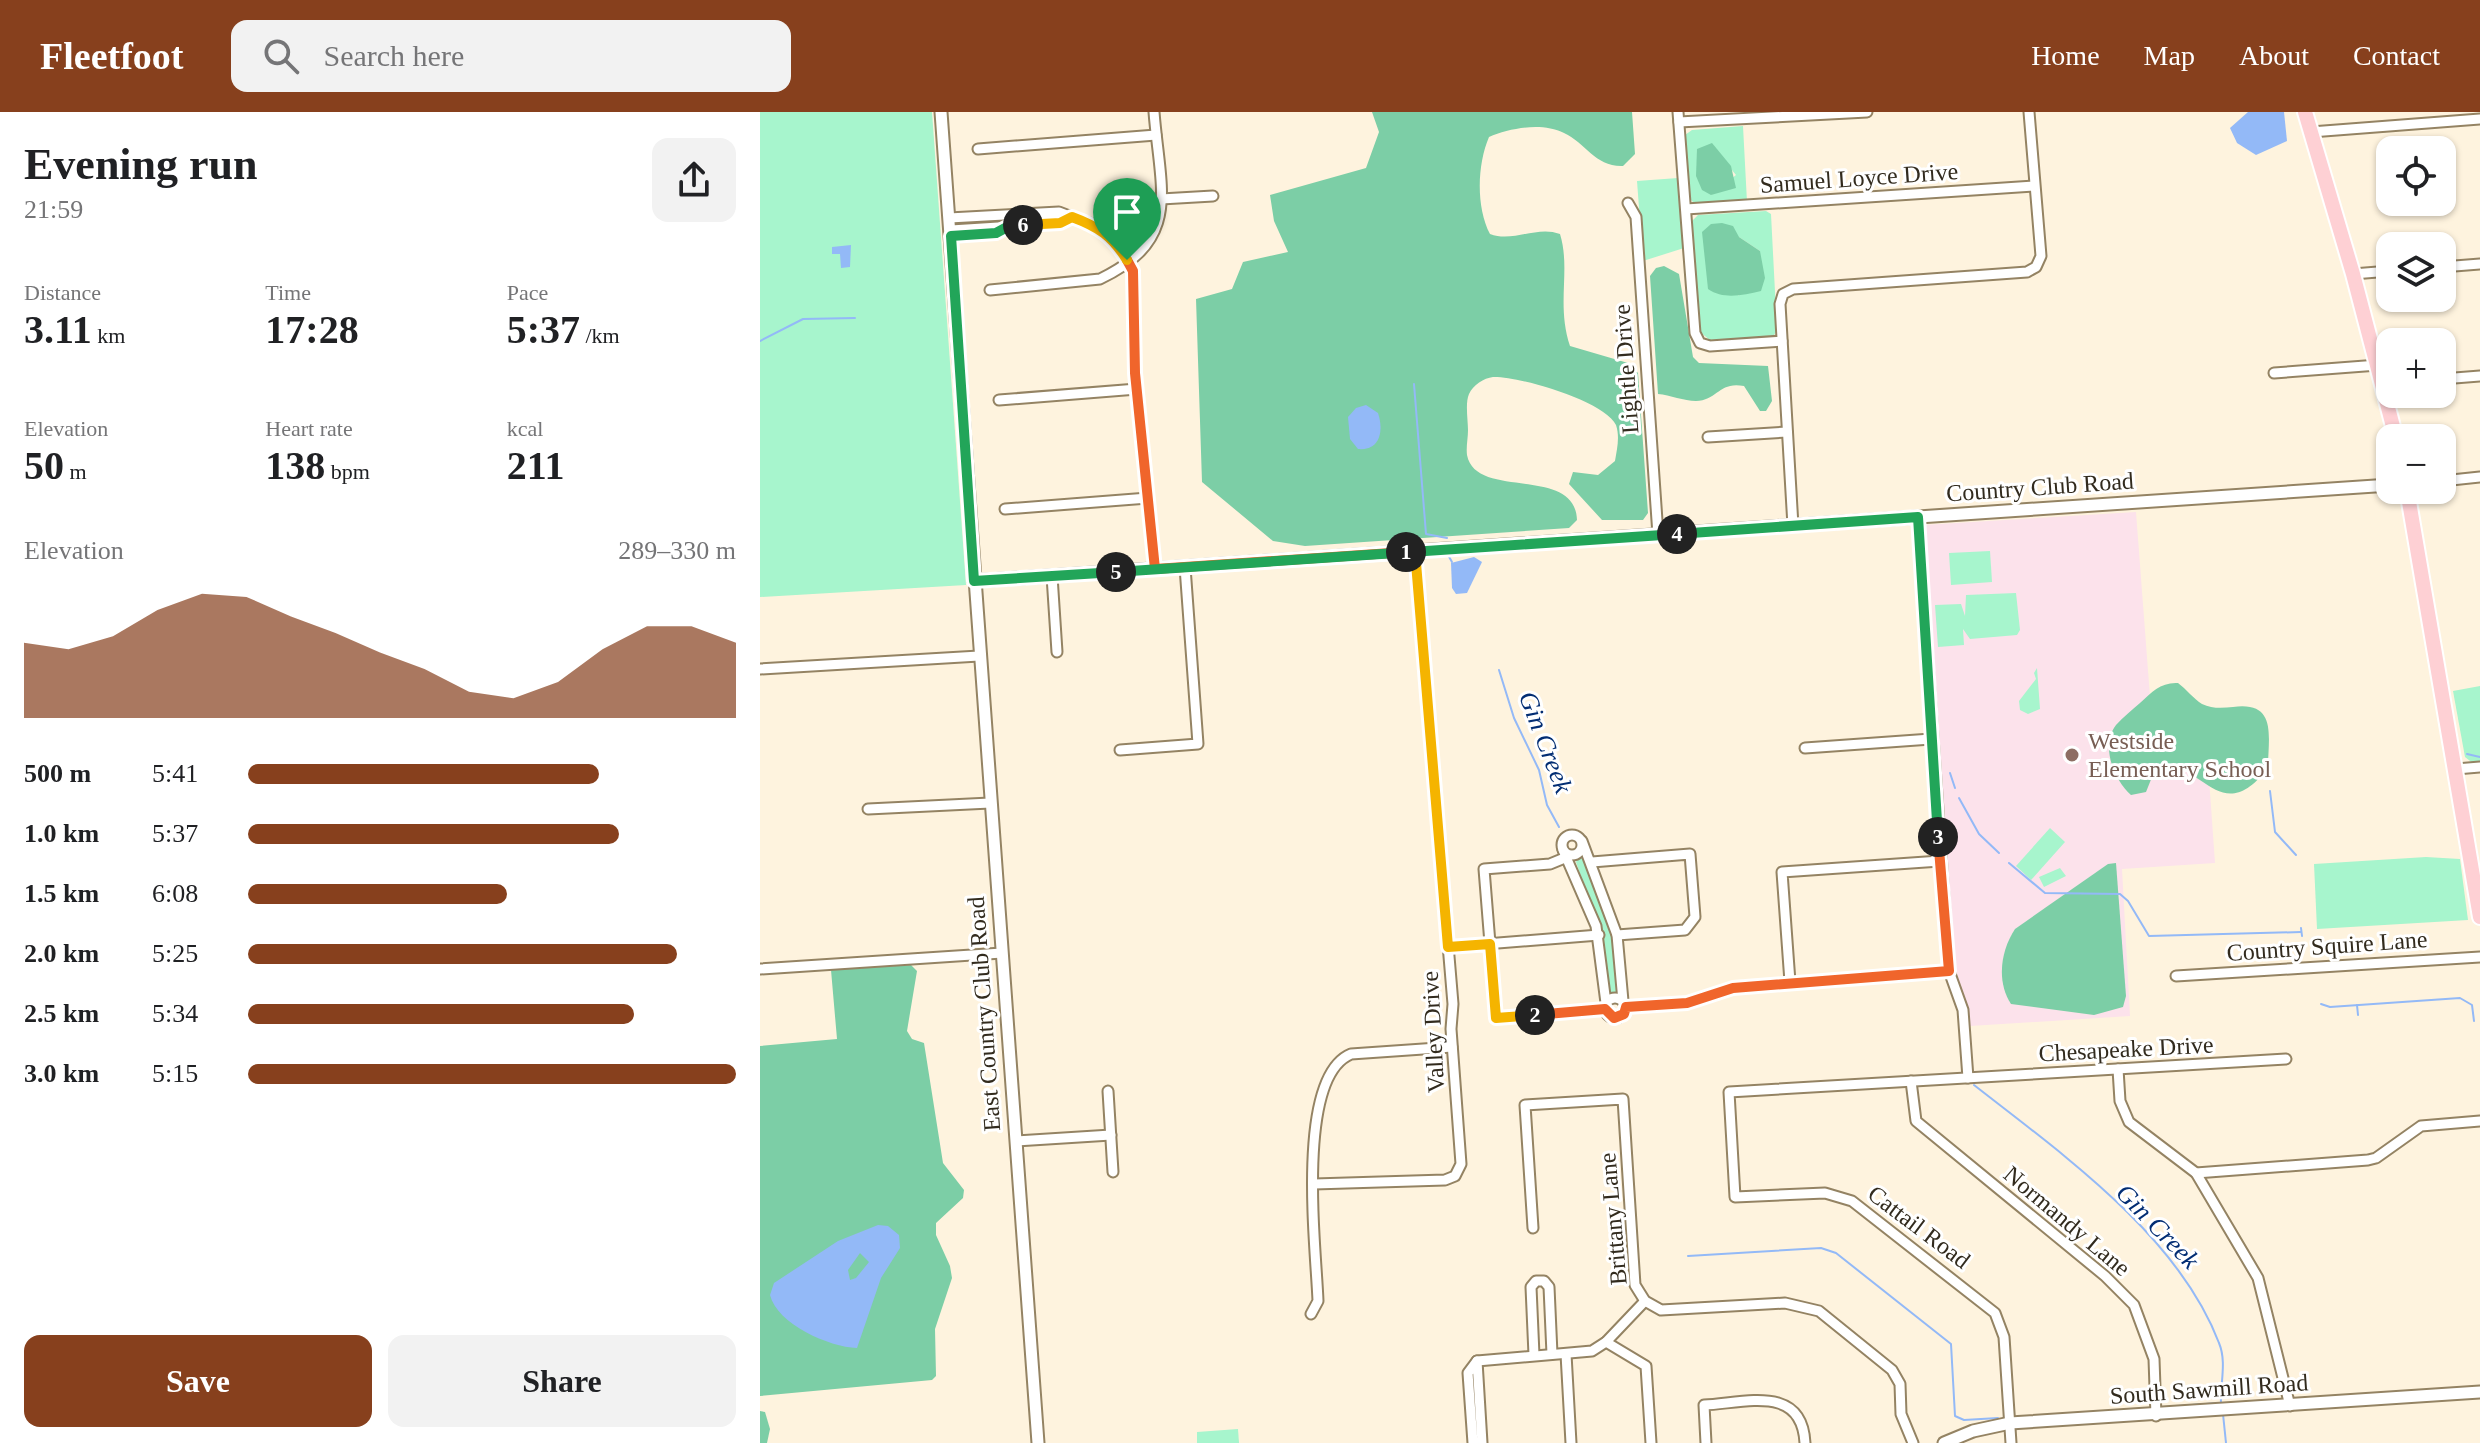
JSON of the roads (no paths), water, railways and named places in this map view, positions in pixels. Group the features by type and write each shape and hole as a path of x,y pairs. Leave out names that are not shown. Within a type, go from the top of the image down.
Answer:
{"main road":[{"path":"2305,112 2376,358"},
{"path":"2409,504 2479,894 2480,917"}],"street":[{"name":"East Country Club Road","path":"941,112 1038,1443"},
{"path":"990,290 1080,283 1115,272 1153,241 1160,223 1161,199 1154,112"},
{"path":"1782,341 1710,346 1700,343 1695,333 1679,117 1867,112"},
{"path":"1793,526 1780,304 1783,294 1793,289 2027,272 2036,267 2041,256 2029,112"},
{"path":"2311,132 2480,119"},
{"path":"978,149 1156,135"},
{"name":"Samuel Loyce Drive","path":"1686,209 2034,186"},
{"path":"1161,199 1213,196"},
{"name":"Lightle Drive","path":"1628,203 1636,217 1658,535"},
{"path":"950,228 1059,212 1102,229 1113,238 1127,260 1133,271 1135,290 1137,389 1155,569"},
{"path":"950,228 996,233 1009,226 1060,223 1072,217"},
{"path":"2456,266 2480,264"},
{"path":"2353,274 2376,272"},
{"path":"2274,373 2376,365"},
{"path":"2456,378 2480,376"},
{"path":"999,400 1137,389"},
{"path":"1708,437 1787,432"},
{"path":"2456,480 2480,477"},
{"name":"Country Club Road","path":"974,581 2376,486"},
{"path":"1005,509 1148,498"},
{"path":"1918,517 1949,971 1963,1010 1968,1078"},
{"name":"Valley Drive","path":"1314,1184 1445,1180 1455,1176 1461,1164 1448,947 1415,551"},
{"path":"1120,750 1198,744 1185,567"},
{"path":"1052,576 1057,652"},
{"path":"760,669 979,656"},
{"path":"1805,748 1931,739"},
{"path":"2456,769 2480,767"},
{"path":"868,809 990,803"},
{"path":"1568,835 1578,836 1582,841 1617,935 1624,1014 1614,1018 1606,1006 1599,935 1588,900 1562,843 1568,835"},
{"path":"1582,841 1581,851 1575,855 1565,853 1550,864 1484,869 1496,1018 1606,1006 1614,997 1624,1004 1687,1003 1733,988 1949,971"},
{"path":"1592,862 1690,854 1695,917 1692,925 1685,930 1617,935"},
{"path":"1790,982 1782,872 1940,861"},
{"path":"1448,947 1599,935"},
{"path":"760,969 1002,953"},
{"name":"Country Squire Lane","path":"2176,976 2480,957"},
{"path":"1311,1314 1318,1301 1312,1135 1329,1070 1339,1059 1351,1054 1452,1047"},
{"name":"Chesapeake Drive","path":"1729,1092 2286,1059"},
{"path":"2118,1069 2120,1101 2129,1122 2196,1173 2258,1278 2290,1406"},
{"name":"Normandy Lane","path":"1911,1081 1916,1121 2105,1276 2134,1305 2154,1359 2156,1416"},
{"path":"1108,1091 1113,1172"},
{"name":"Cattail Road","path":"1729,1092 1735,1197 1825,1193 1852,1201 1988,1306 2000,1321 2004,1337 2011,1443"},
{"name":"Brittany Lane","path":"1533,1228 1525,1105 1623,1099 1635,1285 1645,1301 1661,1310 1785,1303 1819,1311 1892,1370 1900,1384 1901,1414 1913,1443"},
{"path":"2196,1173 2368,1160 2376,1158 2421,1126 2480,1121"},
{"path":"1016,1141 1111,1135"},
{"path":"1534,1355 1531,1287 1536,1281 1544,1281 1549,1287 1552,1354"},
{"path":"1473,1443 1468,1373 1477,1361 1592,1351 1606,1342 1645,1301"},
{"path":"1606,1342 1646,1366 1651,1443"},
{"path":"1566,1354 1571,1443"},
{"path":"1477,1361 1482,1443"},
{"name":"South Sawmill Road","path":"1944,1443 1973,1431 2010,1423 2156,1416 2480,1392"},
{"path":"1706,1443 1704,1405 1772,1401 1791,1408 1797,1414 1805,1443"}],"water":[{"path":"2248,112 2284,112 2287,141 2256,155 2237,143 2230,128"},
{"path":"851,245 850,267 841,268 840,254 832,254 832,247"},
{"path":"1366,405 1378,413 1380,433 1371,447 1358,449 1350,439 1348,417 1356,408"},
{"path":"1474,557 1482,562 1467,593 1456,594 1452,588 1451,563"},
{"path":"878,1225 888,1226 899,1235 900,1248 881,1278 857,1348 833,1343 806,1332 783,1315 770,1295 774,1283 838,1241","holes":["860,1253 869,1262 856,1278 850,1280 848,1270"]}],"waterway":[{"path":"760,341 803,319 855,318"},
{"path":"1414,384 1426,534 1447,538"},
{"path":"1448,555 1452,562"},
{"name":"Gin Creek","path":"1499,670 1514,718 1539,770 1547,805 1559,827"},
{"path":"2467,754 2480,757"},
{"path":"1950,773 1955,788"},
{"path":"2270,791 2275,832 2296,855"},
{"path":"1959,798 1979,834 1999,853"},
{"path":"2009,863 2045,893 2120,894 2128,901 2149,936 2301,932"},
{"path":"2301,928 2302,936"},
{"path":"2321,1004 2330,1007 2460,998 2472,1005 2474,1021"},
{"path":"2357,1005 2358,1015"},
{"name":"Gin Creek","path":"1974,1085 2114,1199 2176,1267 2200,1304 2219,1343 2223,1365 2221,1404"},
{"path":"1688,1256 1821,1248 1836,1253 1951,1344 1955,1416 1964,1420 1998,1418"},
{"path":"2165,1407 2219,1403"},
{"path":"2019,1417 2151,1408"},
{"name":"Gin Creek","path":"2223,1414 2226,1443"}],"place":[{"name":"Westside Elementary School","path":"2072,755"}]}
